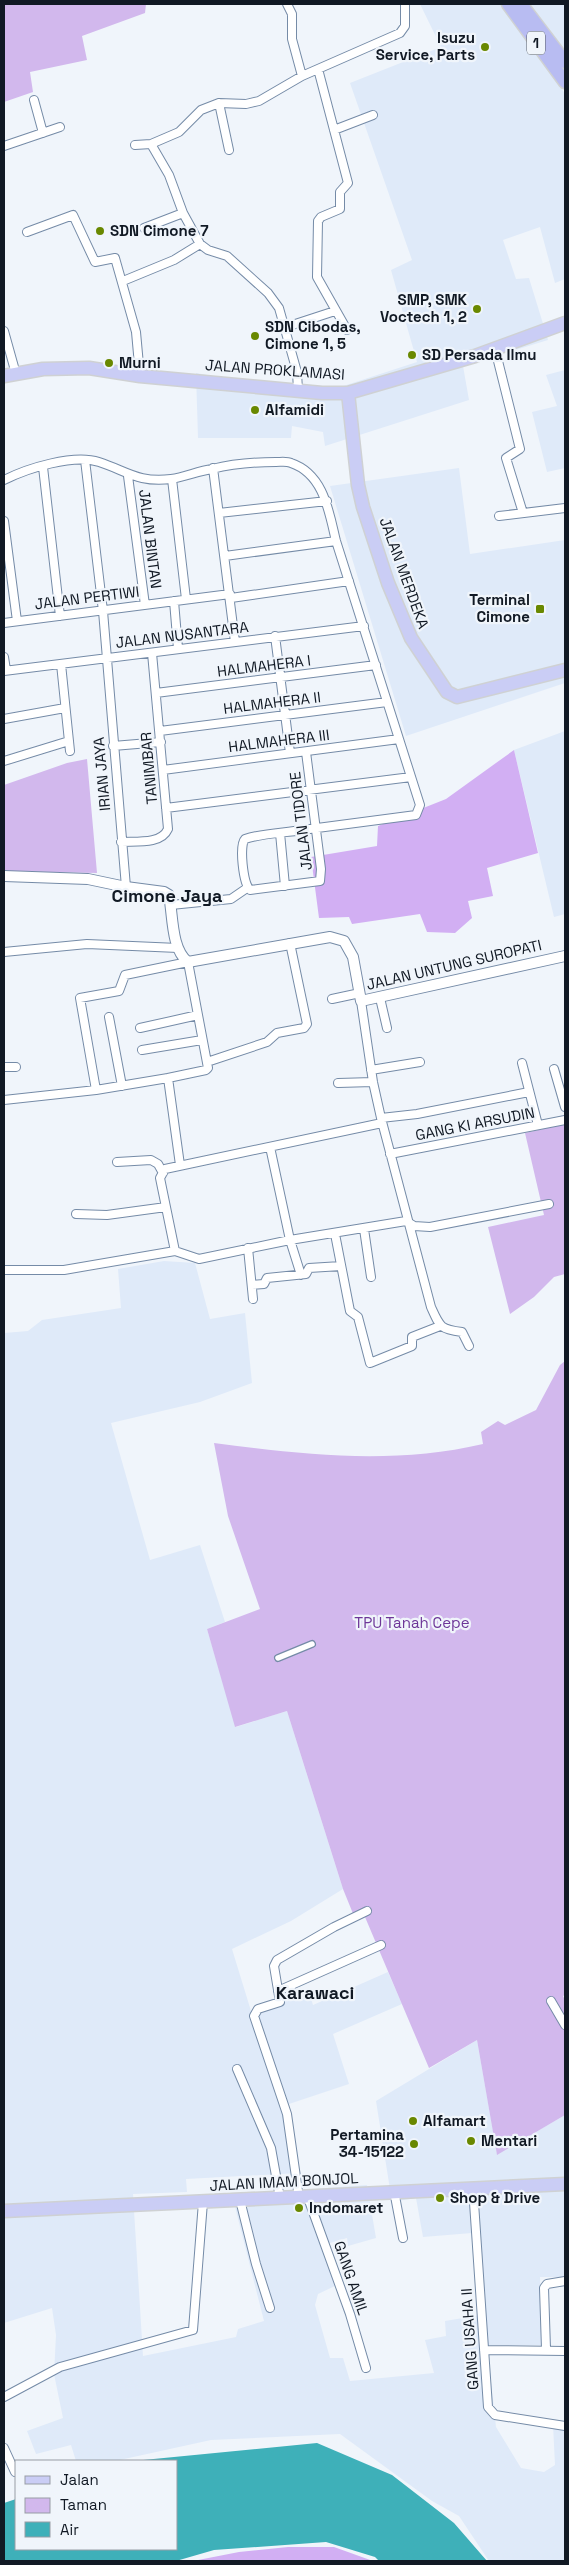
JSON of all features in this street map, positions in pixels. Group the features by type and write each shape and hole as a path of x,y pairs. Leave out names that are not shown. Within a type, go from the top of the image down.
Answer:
{"highway":[{"name":"1","path":"508,4 565,82"},
{"name":"1","path":"521,4 565,62"}],"main road":[{"name":"JALAN PROKLAMASI","path":"10,375 67,367 140,376 348,393 495,349 565,323"},
{"name":"JALAN MERDEKA","path":"348,393 353,461 363,507 404,624 420,654 447,692 456,697 565,670"},
{"name":"JALAN IMAM BONJOL","path":"4,2211 565,2184"}],"street":[{"path":"288,4 292,14 292,39 302,76"},
{"path":"136,145 151,144 179,132 201,110 219,103 246,104 259,101 302,76 400,33 406,26 405,4"},
{"path":"318,69 348,183 340,192 340,209 321,217 318,221 320,238 316,253 317,277 347,330"},
{"path":"34,100 43,133"},
{"path":"219,103 229,150"},
{"path":"334,130 373,115"},
{"path":"4,146 60,127"},
{"path":"151,144 169,175 183,213 200,244 208,250 227,256 268,293 279,308 286,327 297,372 298,390"},
{"path":"144,228 183,213"},
{"path":"27,232 73,215 95,262 115,258 136,332 140,376"},
{"path":"123,281 174,260 200,244"},
{"path":"286,327 335,311"},
{"path":"4,331 10,375"},
{"path":"495,349 520,448 506,458 523,513"},
{"path":"4,480 17,473 74,459 98,462 128,476 148,480 172,479 213,468 266,462 291,463 312,476 327,501 336,541 420,805 416,815 245,839 242,845 247,888 231,899 171,905"},
{"name":"IRIAN JAYA","path":"85,460 103,611 126,887"},
{"path":"43,466 60,616"},
{"path":"213,468 236,642"},
{"name":"JALAN BINTAN","path":"128,476 145,605"},
{"path":"172,479 186,599"},
{"path":"219,514 327,501"},
{"path":"499,516 565,508"},
{"path":"4,521 17,620"},
{"path":"225,556 336,541"},
{"name":"JALAN PERTIWI","path":"4,623 186,599 230,596 349,581"},
{"path":"174,601 178,650"},
{"name":"JALAN NUSANTARA","path":"5,671 364,626"},
{"path":"275,636 282,678 290,753"},
{"name":"TANIMBAR","path":"121,842 162,837 168,829 152,653"},
{"path":"4,657 5,671"},
{"path":"61,664 70,751"},
{"name":"HALMAHERA I","path":"156,693 376,665"},
{"name":"HALMAHERA II","path":"160,731 387,702"},
{"path":"4,719 65,708"},
{"name":"HALMAHERA III","path":"163,770 399,739"},
{"path":"4,761 69,741"},
{"path":"113,746 161,742"},
{"name":"JALAN TIDORE","path":"247,888 260,890 320,882 306,752"},
{"path":"166,808 411,777"},
{"path":"280,833 285,886"},
{"path":"4,876 88,879 164,892 169,895 178,948 182,957 188,962 207,1062 206,1070 168,1078 96,1090 4,1100"},
{"name":"JALAN UNTUNG SUROPATI","path":"188,962 290,942 330,937 344,941 353,957 360,997 380,998 565,956"},
{"path":"207,1062 267,1042 277,1033 304,1028 307,1024 290,942"},
{"path":"4,952 87,944 178,948"},
{"path":"96,1090 80,998 119,991 125,975 188,962"},
{"path":"332,1000 360,997 381,1121 406,1221 431,1307 440,1326 444,1329 462,1332 469,1346"},
{"path":"380,998 387,1028"},
{"path":"140,1028 198,1015"},
{"path":"109,1016 122,1086"},
{"path":"142,1050 202,1040"},
{"path":"371,1070 420,1062"},
{"path":"522,1064 538,1125"},
{"path":"4,1068 16,1067"},
{"path":"554,1069 565,1107"},
{"path":"168,1078 180,1165"},
{"path":"338,1083 373,1082"},
{"path":"175,1251 160,1178 165,1169 381,1121 529,1092"},
{"name":"GANG KI ARSUDIN","path":"390,1154 565,1120"},
{"path":"270,1147 290,1240 301,1275"},
{"path":"117,1162 152,1160 158,1164 163,1173"},
{"path":"4,1270 64,1270 175,1251 199,1259 290,1240 406,1221 414,1226 430,1227 549,1204"},
{"path":"76,1214 107,1215 166,1207"},
{"path":"364,1229 371,1277"},
{"path":"335,1234 350,1311 358,1316 370,1363 412,1346 412,1336 440,1326"},
{"path":"248,1248 253,1300"},
{"path":"252,1285 264,1284 268,1278 306,1274 309,1268 341,1266"},
{"path":"278,1658 312,1644"},
{"path":"367,1911 334,1927 277,1960 274,1966 278,1991 309,1979 381,1944"},
{"name":"GANG AMIL","path":"278,1991 280,2002 258,2010 254,2016 287,2114 304,2198 350,2314 366,2368"},
{"path":"551,2000 565,2025"},
{"path":"237,2069 271,2148 280,2198"},
{"name":"GANG USAHA II","path":"473,2188 488,2407 495,2415 565,2426"},
{"path":"394,2191 403,2238"},
{"path":"240,2200 256,2264 270,2308"},
{"path":"4,2397 60,2367 193,2330 202,2202"},
{"path":"546,2349 544,2288 547,2284 565,2280"},
{"path":"484,2350 546,2349 565,2351"},
{"path":"4,2448 15,2470"}],"shaded area":[{"path":"420,4 565,4 565,77 557,81 565,94 565,279 555,283 540,227 503,240 516,279 529,278 548,340 463,366 469,400 325,446 323,432 292,426 291,438 198,438 196,373 273,386 328,391 417,362 391,270 412,260 350,83 441,47"},
{"path":"565,370 565,468 547,472 532,412 557,406 546,375"},
{"path":"459,468 470,554 565,540 565,683 406,736 330,486"},
{"path":"565,731 565,914 554,917 514,750"},
{"path":"514,750 538,853 487,868 493,896 468,901 472,918 455,933 427,932 420,914 352,924 349,917 319,918 311,857 377,846 378,826 446,799"},
{"path":"164,1261 195,1263 210,1319 245,1313 252,1383 200,1402 111,1423 150,1560 200,1545 225,1622 207,1629 236,1727 287,1711 343,1889 291,1921 232,1949 251,2011 309,1992 313,2005 388,1972 402,2004 333,2034 349,2084 289,2104 299,2173 186,2179 187,2192 133,2194 143,2356 236,2337 238,2329 264,2321 232,2195 367,2185 376,2238 348,2246 347,2238 323,2245 337,2285 318,2294 315,2305 330,2358 343,2358 350,2381 434,2373 425,2340 446,2336 445,2321 481,2315 472,2233 423,2237 416,2198 392,2202 376,2101 477,2040 497,2154 565,2115 565,2277 540,2277 542,2345 487,2345 496,2427 521,2468 544,2472 555,2465 553,2425 565,2426 565,2561 489,2561 459,2516 432,2501 340,2434 211,2440 120,2460 76,2460 71,2445 36,2454 27,2431 63,2418 54,2374 56,2335 52,2308 4,2323 4,1333 28,1331 42,1320 121,1308 118,1269"},
{"path":"288,2547 334,2547 373,2561 193,2561 239,2552"}],"green space":[{"path":"4,4 146,4 145,13 82,36 87,60 30,72 33,92 4,102"},
{"path":"87,759 97,873 4,871 4,785 67,763"},
{"path":"565,1124 565,1274 554,1277 534,1297 510,1314 488,1227 544,1215 525,1133"},
{"name":"TPU Tanah Cepe","path":"565,1361 565,1995 563,1996 565,2000 565,2115 497,2155 477,2040 429,2068 365,1917 356,1921 343,1889 287,1711 235,1727 207,1629 260,1609 228,1516 214,1443 348,1456 416,1454 483,1444 481,1432 498,1421 505,1425 536,1410 560,1365"}],"water":[{"path":"317,2443 392,2475 454,2523 487,2561 379,2561 375,2557 326,2542 214,2550 176,2561 4,2561 4,2503 15,2499 15,2550 178,2550 178,2460 143,2460"}],"place":[{"name":"Isuzu Service, Parts","path":"485,47"},
{"name":"SDN Cimone 7","path":"100,231"},
{"name":"SMP, SMK Voctech 1, 2","path":"477,309"},
{"name":"SDN Cibodas, Cimone 1, 5","path":"255,336"},
{"name":"SD Persada Ilmu","path":"412,355"},
{"name":"Murni","path":"109,363"},
{"name":"Alfamidi","path":"255,410"},
{"name":"Terminal Cimone","path":"540,609"},
{"name":"Alfamart","path":"413,2121"},
{"name":"Mentari","path":"471,2141"},
{"name":"Pertamina 34-15122","path":"414,2144"},
{"name":"Shop & Drive","path":"440,2198"},
{"name":"Indomaret","path":"299,2208"}],"district":[{"name":"Cimone Jaya","path":"167,896"},
{"name":"Karawaci","path":"315,1993"}]}
